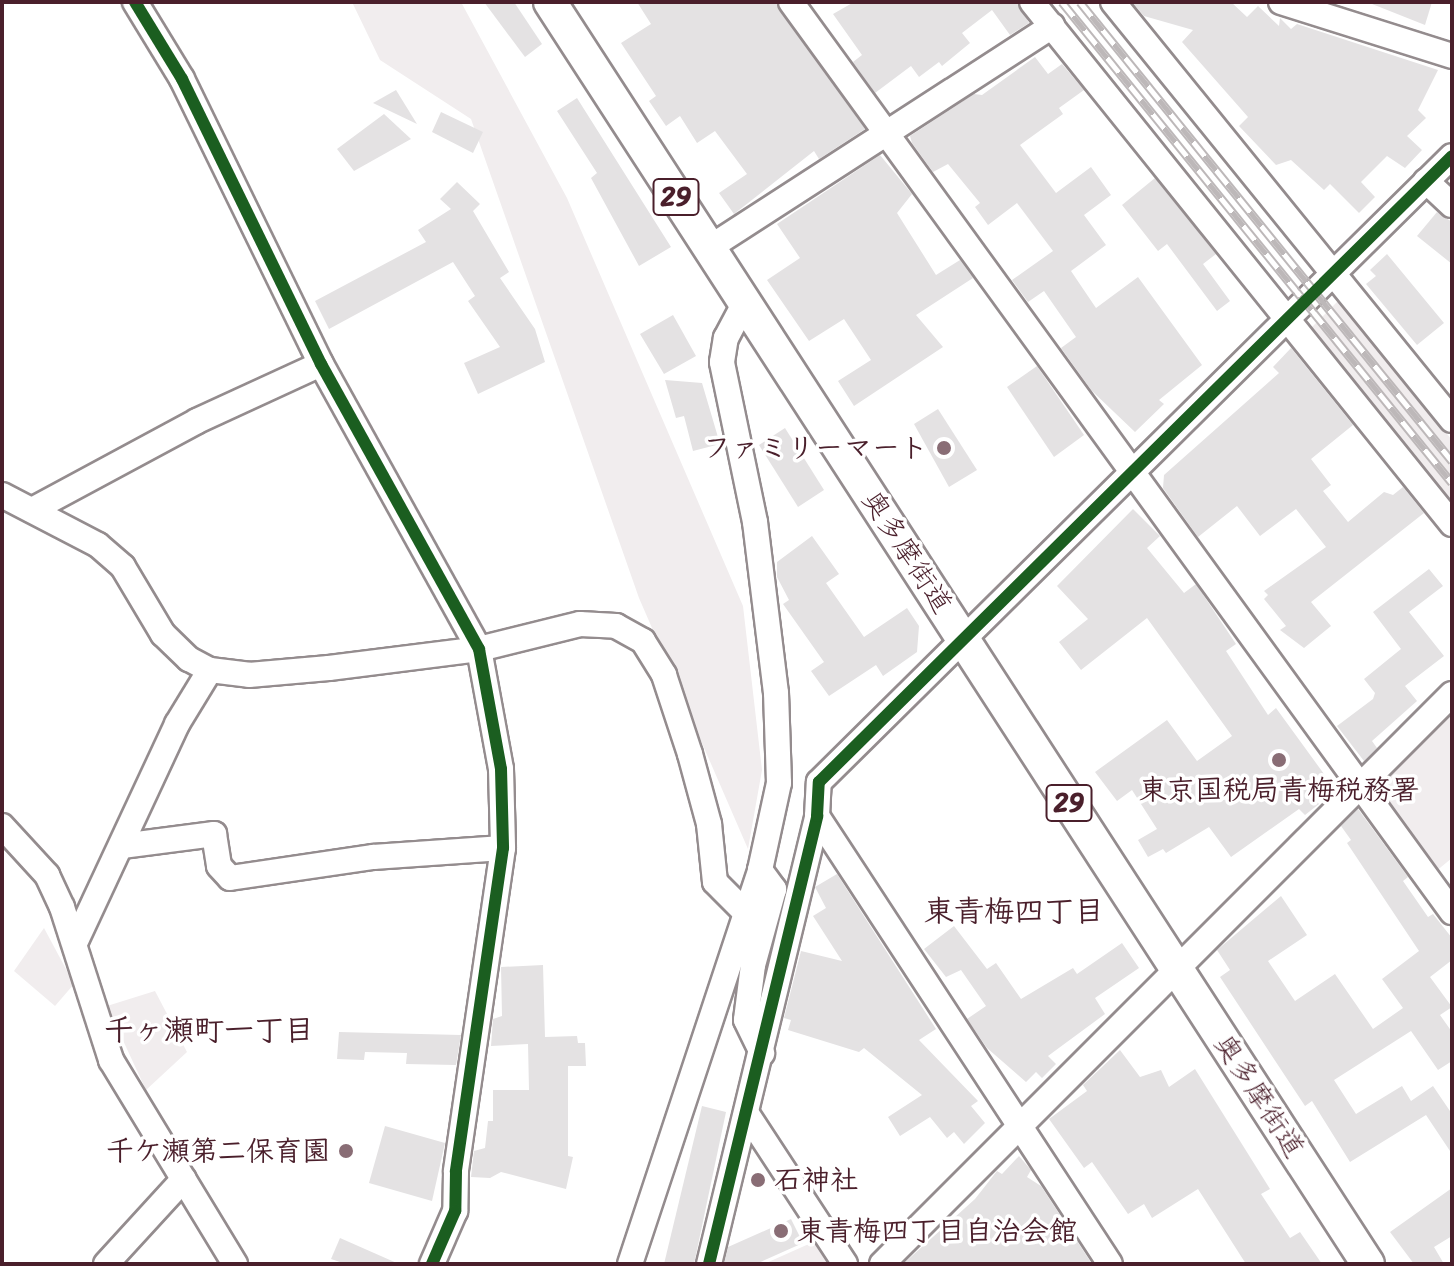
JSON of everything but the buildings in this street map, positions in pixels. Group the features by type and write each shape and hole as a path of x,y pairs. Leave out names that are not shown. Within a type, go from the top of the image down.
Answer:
{"main road":[{"name":"奥多摩街道","path":"550,2 1368,1264"}],"street":[{"path":"135,2 182,79 321,364 479,649 501,769 503,848 456,1172 455,1211 432,1264"},
{"path":"791,2 1452,912"},
{"path":"1032,2 1452,524"},
{"path":"1113,2 1452,420"},
{"path":"1281,2 1452,56"},
{"path":"709,248 1052,26"},
{"path":"709,1264 817,816 819,782 1452,156"},
{"path":"1426,181 1452,205"},
{"path":"630,1264 760,870 779,783 776,693 755,522 722,362 726,338 744,304"},
{"path":"32,510 197,421 321,364"},
{"path":"2,495 98,545 123,567 163,634 189,659 210,670 249,675 479,649 580,624 616,626 643,641 664,675 690,754 709,824 715,882 745,912"},
{"path":"75,943 177,724 210,670"},
{"path":"882,1264 1452,694"},
{"path":"817,816 1110,1264"},
{"path":"2,826 47,875 75,943 111,1060 184,1179 223,1258"},
{"path":"122,846 214,834 219,866 230,878 373,857 503,848"},
{"path":"760,870 774,889 753,965 746,1020 762,1053"},
{"path":"747,1114 845,1264"},
{"path":"106,1264 184,1179"}],"shaded area":[{"path":"352,2 461,2 567,198 743,606 762,770 748,849 639,598 471,119 380,60"},
{"path":"1339,300 1452,440 1452,511 1309,330"},
{"path":"1452,708 1452,858 1435,872 1377,790 1378,781"},
{"path":"44,928 74,984 55,1006 14,971"},
{"path":"155,991 187,1052 146,1090 107,1006"},
{"path":"814,1241 829,1264 764,1264 811,1243"}],"railway":[{"path":"1062,2 1452,483"},
{"path":"1080,2 1452,461"}],"cycle path":[{"path":"135,2 182,79 321,364 479,649 501,769 503,848 456,1172 455,1211 432,1264"},
{"path":"709,1264 817,816 819,782 1452,156"}],"place":[{"name":"ファミリーマート","path":"944,448"},
{"name":"東京国税局青梅税務署","path":"1279,760"},
{"name":"千ケ瀬第二保育園","path":"346,1151"},
{"name":"石神社","path":"758,1180"},
{"name":"東青梅四丁目自治会館","path":"781,1231"}],"district":[{"name":"東青梅四丁目","path":"1014,911"},
{"name":"千ヶ瀬町一丁目","path":"209,1030"}]}
